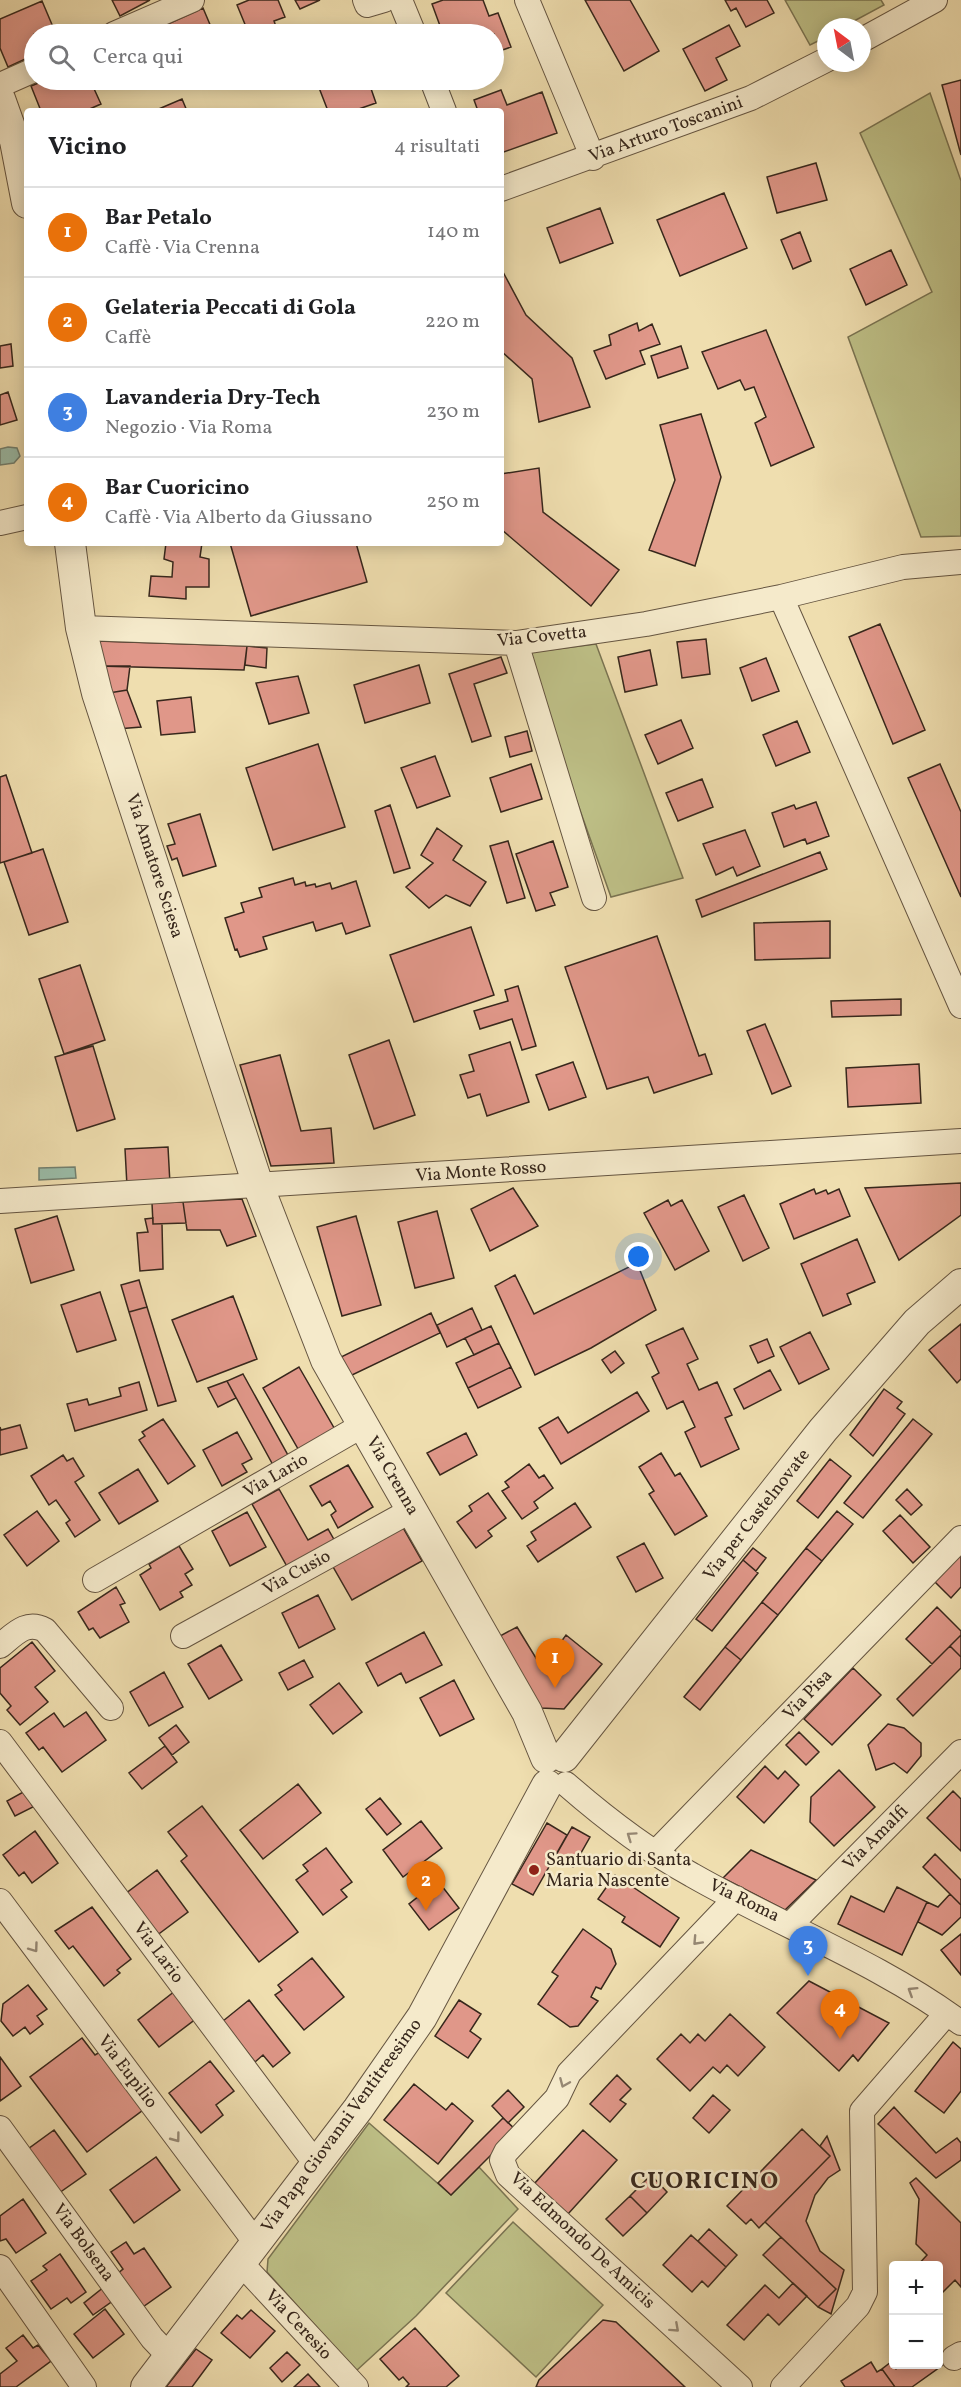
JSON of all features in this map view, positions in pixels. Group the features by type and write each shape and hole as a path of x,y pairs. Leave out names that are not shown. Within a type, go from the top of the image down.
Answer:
{"street":[{"path":"137,24 192,0"},
{"path":"365,0 367,5 384,0"},
{"path":"400,0 410,24"},
{"path":"527,0 593,158"},
{"path":"871,33 903,8 935,0"},
{"name":"Via Arturo Toscanini","path":"504,188 593,158 751,98 817,65"},
{"path":"0,85 24,74"},
{"path":"436,90 443,108"},
{"path":"0,99 15,141 24,188"},
{"path":"0,523 24,518"},
{"name":"Via Amatore Sciesa","path":"70,546 81,628 98,693 258,1185"},
{"name":"Via Covetta","path":"81,628 516,643 646,624 781,597 903,567 961,562"},
{"path":"781,597 961,1006"},
{"path":"516,643 594,898"},
{"name":"Via Monte Rosso","path":"0,1201 961,1141"},
{"name":"Via Crenna","path":"258,1185 326,1360 527,1712 556,1771"},
{"name":"Via per Castelnovate","path":"556,1771 823,1430 917,1322 961,1284"},
{"name":"Via Lario","path":"95,1580 363,1425"},
{"name":"Via Cusio","path":"183,1636 412,1510"},
{"name":"Via Pisa","path":"655,1853 961,1538"},
{"path":"0,1646 25,1627 36,1625 45,1630 111,1708"},
{"name":"Via Lario","path":"0,1742 316,2164"},
{"name":"Via Amalfi","path":"791,1924 961,1752"},
{"name":"Via Roma","path":"556,1771 597,1811 655,1853 736,1898 881,1971 954,2018"},
{"name":"Via Papa Giovanni Ventitreesimo","path":"146,2387 316,2164 422,2017 556,1771"},
{"name":"Via Edmondo De Amicis","path":"736,1898 569,2073 557,2098 502,2160 508,2175 740,2387"},
{"name":"Via Eupilio","path":"0,1901 248,2253"},
{"path":"783,2387 858,2306 865,2292 862,2111 954,2018"},
{"name":"Via Bolsena","path":"0,2128 152,2338 169,2356"},
{"name":"Via Ceresio","path":"248,2253 356,2387"},
{"path":"0,2267 84,2387"}],"green space":[{"path":"785,0 881,0 884,5 860,18 817,18 817,42 810,45"},
{"path":"930,93 961,181 961,536 921,537 848,337 932,292 860,133"},
{"path":"596,644 683,878 611,897 526,659 533,652"},
{"path":"369,2123 451,2195 479,2167 518,2209 416,2316 356,2371 267,2272 268,2259"},
{"path":"513,2222 603,2305 536,2377 446,2293"}],"shaded area":[{"path":"17,448 20,456 14,463 0,465 0,449"},
{"path":"75,1167 76,1178 39,1180 39,1168"}],"building":[{"path":"112,0 150,0 120,16"},
{"path":"249,0 278,0 285,17 274,21 275,24 245,24 237,5"},
{"path":"295,0 320,0 300,9"},
{"path":"443,0 483,0 489,16 498,13 502,24 439,24 432,4"},
{"path":"585,0 630,0 659,51 624,71"},
{"path":"725,0 767,0 774,13 746,27 736,8 731,11"},
{"path":"42,1 52,24 24,24 24,60 8,67 0,48 0,19"},
{"path":"203,8 210,24 168,24"},
{"path":"729,25 740,46 716,58 727,80 705,91 683,49"},
{"path":"504,29 511,47 504,49"},
{"path":"961,80 961,155 942,85"},
{"path":"33,90 95,90 101,104 92,108 40,108"},
{"path":"320,90 371,90 376,103 362,108 327,108"},
{"path":"501,90 507,105 542,92 557,133 504,152 504,108 477,108 474,100"},
{"path":"182,99 186,108 161,108"},
{"path":"816,163 827,200 777,213 767,177"},
{"path":"724,193 747,248 680,276 657,220"},
{"path":"600,208 613,243 560,263 547,228"},
{"path":"800,232 811,261 793,269 781,240"},
{"path":"891,250 907,285 866,305 850,269"},
{"path":"504,274 526,315 572,358 590,407 539,422 532,379 504,354"},
{"path":"637,323 639,331 652,324 660,344 640,351 645,364 606,379 594,351 611,345 609,335"},
{"path":"766,330 814,447 771,466 755,423 766,417 754,387 745,390 740,380 718,389 702,352"},
{"path":"11,344 13,366 0,368 0,346"},
{"path":"681,346 688,368 658,378 651,356"},
{"path":"8,392 17,420 0,425 0,395"},
{"path":"701,414 721,477 695,566 649,550 675,480 660,425"},
{"path":"539,468 543,512 619,570 591,606 504,532 504,474"},
{"path":"166,546 202,546 200,557 209,559 209,587 186,587 186,599 149,596 151,576 172,577 173,562 164,559"},
{"path":"231,546 357,546 367,582 251,616"},
{"path":"880,624 925,730 893,744 849,637"},
{"path":"706,639 710,674 682,678 677,642"},
{"path":"97,641 247,646 244,670 98,666"},
{"path":"247,646 267,648 266,668 245,665"},
{"path":"650,650 657,685 625,692 618,657"},
{"path":"501,657 507,673 474,684 491,736 472,742 449,674"},
{"path":"766,658 779,691 752,701 740,668"},
{"path":"419,665 430,703 365,723 354,685"},
{"path":"98,666 130,666 127,690 103,694"},
{"path":"298,676 309,713 269,724 256,683"},
{"path":"127,690 141,727 117,729 103,694"},
{"path":"191,697 195,732 161,735 157,701"},
{"path":"681,720 693,748 658,764 645,735"},
{"path":"797,721 810,752 776,766 763,735"},
{"path":"527,731 532,751 510,757 505,737"},
{"path":"318,744 345,827 273,850 246,768"},
{"path":"435,756 450,796 417,808 401,768"},
{"path":"531,764 542,799 501,812 490,778"},
{"path":"940,764 961,812 961,897 908,778"},
{"path":"6,775 32,853 0,863 0,777"},
{"path":"702,779 713,807 678,821 666,793"},
{"path":"816,802 829,836 807,844 805,839 784,847 772,813 794,805 796,809"},
{"path":"390,805 410,868 394,873 375,811"},
{"path":"200,814 216,866 183,876 177,858 172,860 167,846 175,844 168,824"},
{"path":"437,828 462,846 453,860 486,882 470,906 446,895 429,908 406,887 433,863 421,855"},
{"path":"745,830 760,866 737,876 733,867 716,875 703,844"},
{"path":"508,841 525,898 507,903 490,846"},
{"path":"553,841 568,887 550,893 555,905 536,911 516,854"},
{"path":"43,849 68,922 29,935 4,862"},
{"path":"820,852 827,869 702,917 696,900"},
{"path":"293,878 295,885 305,882 306,886 315,884 316,887 330,883 332,889 356,881 370,926 346,934 342,923 316,931 313,922 263,937 267,949 240,957 237,949 235,950 225,918 244,912 241,903 262,897 259,888"},
{"path":"830,921 830,958 755,960 754,923"},
{"path":"471,927 494,995 414,1022 390,955"},
{"path":"657,936 699,1056 705,1054 712,1074 654,1093 648,1077 607,1089 565,967"},
{"path":"80,965 105,1040 64,1054 39,979"},
{"path":"518,986 536,1046 522,1050 512,1019 480,1029 474,1011 508,1001 505,990"},
{"path":"901,999 901,1015 832,1017 831,1001"},
{"path":"765,1024 791,1086 772,1094 747,1031"},
{"path":"389,1040 415,1115 374,1129 349,1055"},
{"path":"510,1042 529,1102 487,1116 480,1094 468,1098 460,1075 474,1071 469,1055"},
{"path":"93,1046 115,1119 77,1131 55,1057"},
{"path":"280,1055 301,1131 331,1128 334,1163 271,1166 240,1065"},
{"path":"573,1062 586,1097 549,1110 536,1075"},
{"path":"919,1064 921,1103 848,1107 846,1068"},
{"path":"168,1147 170,1184 127,1186 125,1149"},
{"path":"961,1183 961,1215 899,1260 865,1188"},
{"path":"513,1188 538,1226 490,1251 471,1209"},
{"path":"814,1189 816,1194 826,1190 828,1194 839,1189 850,1216 794,1239 780,1204"},
{"path":"744,1195 769,1248 743,1261 718,1207"},
{"path":"242,1199 256,1236 227,1246 220,1230 187,1230 183,1202"},
{"path":"668,1200 671,1206 682,1200 709,1251 675,1270 644,1213"},
{"path":"183,1202 186,1223 153,1224 152,1203"},
{"path":"437,1211 454,1278 415,1288 398,1222"},
{"path":"57,1216 74,1270 31,1283 15,1229"},
{"path":"356,1216 381,1305 342,1316 317,1227"},
{"path":"153,1218 153,1224 162,1224 163,1269 140,1271 137,1233 148,1232 145,1219"},
{"path":"857,1239 875,1282 847,1294 851,1304 823,1316 801,1264"},
{"path":"637,1263 656,1310 591,1348 535,1375 495,1286 515,1275 534,1314"},
{"path":"139,1280 147,1307 129,1312 121,1285"},
{"path":"100,1292 116,1340 77,1352 61,1305"},
{"path":"233,1296 257,1359 197,1382 172,1320"},
{"path":"147,1307 176,1401 158,1406 129,1312"},
{"path":"472,1308 482,1330 447,1347 437,1325"},
{"path":"431,1313 440,1333 350,1376 341,1357"},
{"path":"961,1324 961,1379 957,1383 929,1350"},
{"path":"491,1326 499,1343 474,1355 465,1338"},
{"path":"683,1328 698,1359 687,1364 699,1390 717,1382 732,1415 725,1418 739,1449 701,1467 685,1432 695,1427 683,1401 667,1409 652,1377 659,1373 646,1345"},
{"path":"810,1332 829,1369 799,1384 780,1347"},
{"path":"767,1339 774,1356 758,1363 750,1346"},
{"path":"499,1343 511,1367 468,1388 456,1363"},
{"path":"615,1351 624,1363 611,1373 602,1360"},
{"path":"299,1367 337,1433 301,1454 263,1388"},
{"path":"511,1367 521,1387 478,1408 468,1388"},
{"path":"770,1370 781,1390 744,1409 734,1389"},
{"path":"243,1374 289,1457 273,1465 227,1381"},
{"path":"227,1381 236,1398 218,1407 208,1388"},
{"path":"139,1382 147,1410 75,1431 67,1404 87,1399 89,1405 121,1396 119,1388"},
{"path":"884,1389 902,1402 897,1408 905,1414 873,1456 850,1435"},
{"path":"637,1392 649,1411 561,1464 539,1428 558,1417 568,1433"},
{"path":"163,1419 195,1466 168,1484 139,1440 145,1436 142,1432"},
{"path":"913,1419 932,1434 863,1518 844,1503"},
{"path":"20,1425 27,1448 0,1455 0,1427 1,1430"},
{"path":"237,1432 252,1459 242,1464 247,1472 222,1486 203,1450"},
{"path":"466,1433 477,1455 440,1475 427,1453"},
{"path":"661,1453 675,1476 680,1473 707,1516 675,1535 649,1494 654,1491 639,1467"},
{"path":"63,1455 67,1461 73,1458 84,1476 75,1482 100,1520 75,1537 66,1523 70,1520 56,1500 49,1505 31,1476"},
{"path":"830,1459 851,1476 818,1518 797,1501"},
{"path":"529,1464 539,1478 544,1475 553,1488 534,1502 538,1508 522,1519 502,1491 509,1487 505,1482"},
{"path":"348,1465 373,1507 338,1528 331,1515 336,1511 330,1501 322,1506 310,1486"},
{"path":"138,1469 158,1501 119,1524 99,1493"},
{"path":"279,1489 308,1540 328,1529 336,1543 289,1570 252,1504"},
{"path":"907,1489 922,1505 911,1515 896,1500"},
{"path":"488,1493 506,1518 488,1531 492,1536 476,1548 457,1522 472,1511 469,1506"},
{"path":"575,1503 591,1527 538,1562 527,1546 536,1540 531,1532"},
{"path":"37,1511 59,1541 27,1566 4,1535"},
{"path":"837,1511 853,1524 822,1561 806,1548"},
{"path":"247,1512 266,1547 230,1566 212,1531"},
{"path":"900,1515 930,1547 913,1563 883,1531"},
{"path":"402,1526 422,1561 352,1600 332,1565"},
{"path":"644,1543 663,1578 636,1592 617,1557"},
{"path":"179,1546 193,1569 185,1574 192,1585 180,1592 183,1597 160,1610 140,1575 151,1568 149,1564"},
{"path":"753,1548 766,1558 756,1571 743,1560"},
{"path":"806,1548 822,1561 778,1615 762,1602"},
{"path":"961,1553 961,1587 951,1598 934,1581"},
{"path":"743,1560 758,1573 712,1631 696,1619"},
{"path":"116,1587 125,1603 120,1605 129,1622 100,1638 93,1628 89,1630 78,1612"},
{"path":"318,1595 335,1629 299,1648 282,1613"},
{"path":"762,1602 778,1615 741,1660 725,1647"},
{"path":"937,1607 961,1631 961,1635 932,1664 906,1639"},
{"path":"517,1627 542,1668 566,1635 602,1664 564,1709 540,1708 500,1636"},
{"path":"424,1632 442,1665 406,1683 401,1673 378,1686 366,1663"},
{"path":"961,1635 961,1657 950,1646"},
{"path":"32,1642 55,1671 35,1687 48,1702 20,1725 7,1710 11,1706 0,1693 0,1668"},
{"path":"221,1645 242,1680 209,1699 188,1664"},
{"path":"950,1646 961,1657 961,1668 913,1716 897,1699"},
{"path":"725,1647 741,1660 700,1710 684,1697"},
{"path":"304,1660 313,1677 288,1690 279,1673"},
{"path":"853,1668 881,1695 832,1745 804,1719"},
{"path":"164,1672 183,1707 149,1726 130,1692"},
{"path":"454,1680 474,1719 440,1736 420,1698"},
{"path":"339,1683 362,1712 333,1734 310,1705"},
{"path":"86,1712 106,1740 62,1772 43,1747 39,1750 26,1733 54,1713 64,1727"},
{"path":"888,1724 904,1728 921,1743 921,1756 907,1773 894,1763 876,1770 868,1745"},
{"path":"176,1725 189,1742 172,1755 159,1738"},
{"path":"799,1732 819,1752 806,1765 786,1745"},
{"path":"165,1746 177,1762 142,1789 129,1773"},
{"path":"765,1766 778,1779 785,1771 799,1785 764,1823 737,1797"},
{"path":"839,1770 875,1807 834,1846 810,1822 811,1797"},
{"path":"298,1784 321,1813 263,1859 240,1830"},
{"path":"25,1791 33,1807 15,1816 7,1801"},
{"path":"953,1791 961,1799 961,1851 927,1818"},
{"path":"380,1798 401,1824 387,1835 366,1809"},
{"path":"202,1806 298,1932 259,1962 181,1861 187,1856 168,1832"},
{"path":"421,1821 442,1848 403,1877 383,1850"},
{"name":"Santuario di Santa Maria Nascente","path":"547,1823 567,1835 533,1895 512,1884"},
{"path":"572,1827 590,1837 573,1867 555,1857"},
{"path":"35,1831 58,1863 32,1883 24,1872 19,1876 3,1855"},
{"path":"326,1848 352,1882 341,1890 347,1897 323,1915 296,1880 308,1871 303,1865"},
{"path":"751,1850 816,1880 785,1910 723,1878"},
{"path":"935,1854 961,1880 961,1905 923,1867"},
{"path":"157,1870 188,1912 156,1936 125,1894"},
{"path":"615,1875 679,1918 660,1947 622,1922 625,1917 598,1899"},
{"path":"438,1881 459,1908 429,1930 409,1904"},
{"path":"897,1887 927,1902 902,1955 838,1924 851,1896 884,1912"},
{"path":"950,1894 961,1905 961,1917 942,1935 918,1922 927,1902 938,1907"},
{"path":"92,1907 131,1959 117,1970 120,1973 104,1986 73,1946 69,1949 55,1931"},
{"path":"583,1929 611,1949 616,1964 601,1989 596,1987 591,1997 598,2001 578,2026 570,2027 538,2004 558,1976 552,1972"},
{"path":"961,1934 961,1975 941,1950"},
{"path":"312,1958 344,1997 304,2030 275,1995 282,1990 278,1985"},
{"path":"809,1981 889,2023 858,2061 853,2055 839,2071 777,2013"},
{"path":"28,1985 47,2009 37,2016 43,2024 30,2034 25,2027 13,2036 1,2021 3,2004"},
{"path":"175,1991 197,2018 159,2047 138,2020"},
{"path":"249,2000 290,2053 273,2067 263,2055 255,2062 223,2021"},
{"path":"459,2000 481,2014 470,2031 481,2039 468,2058 435,2036"},
{"path":"730,2014 765,2047 738,2076 727,2065 720,2073 713,2067 690,2091 657,2059 681,2034 690,2043 698,2034 705,2041"},
{"path":"82,2038 95,2055 100,2052 143,2110 87,2152 30,2077"},
{"path":"953,2042 961,2049 961,2091 944,2113 915,2091"},
{"path":"0,2057 21,2086 0,2101"},
{"path":"210,2061 234,2091 216,2105 223,2115 201,2133 169,2093"},
{"path":"617,2075 631,2089 620,2100 626,2104 610,2122 590,2104"},
{"path":"414,2084 446,2110 452,2103 473,2121 438,2164 384,2120"},
{"path":"508,2090 524,2107 508,2123 492,2106"},
{"path":"713,2095 730,2110 709,2133 693,2118"},
{"path":"894,2107 936,2153 957,2138 961,2143 961,2160 936,2178 878,2124"},
{"path":"503,2118 516,2130 451,2195 438,2183"},
{"path":"802,2129 830,2156 759,2228 751,2219 746,2224 727,2206"},
{"path":"54,2130 86,2174 59,2193 28,2149"},
{"path":"583,2130 617,2160 568,2214 534,2184"},
{"path":"827,2136 840,2170 828,2178 815,2195 806,2221 820,2251 844,2270 831,2314 818,2307 836,2289 765,2222 830,2156 820,2146"},
{"path":"156,2157 180,2190 134,2223 110,2190"},
{"path":"651,2175 667,2192 647,2213 630,2196"},
{"path":"916,2178 961,2223 961,2287 955,2280 943,2292 943,2261 922,2261 927,2255 916,2244 919,2199 910,2183"},
{"path":"630,2196 647,2213 623,2236 606,2219"},
{"path":"23,2199 46,2233 16,2253 6,2239 0,2241 0,2216"},
{"path":"709,2229 737,2255 726,2267 698,2241"},
{"path":"691,2235 726,2267 708,2287 702,2281 692,2292 663,2265"},
{"path":"781,2237 836,2289 818,2307 763,2255"},
{"path":"126,2242 134,2254 144,2248 171,2287 140,2309 116,2275 123,2269 111,2252"},
{"path":"60,2254 86,2292 71,2303 67,2298 51,2309 31,2281 47,2270 43,2266"},
{"path":"793,2283 807,2296 779,2325 768,2314 744,2340 727,2325 765,2285 779,2298"},
{"path":"104,2287 114,2300 93,2315 84,2303"},
{"path":"105,2309 124,2334 93,2358 74,2334"},
{"path":"251,2310 275,2331 250,2358 221,2333 237,2315 242,2319"},
{"path":"603,2320 616,2322 685,2387 536,2387 539,2380"},
{"path":"415,2328 459,2376 446,2387 406,2387 409,2384 403,2377 399,2380 380,2359"},
{"path":"23,2335 33,2348 38,2345 51,2361 16,2387 0,2387 0,2374 17,2361 6,2348"},
{"path":"196,2349 212,2360 192,2387 166,2387"},
{"path":"287,2352 300,2365 282,2382 270,2368"},
{"path":"871,2362 877,2372 882,2369 895,2387 845,2387 841,2381"},
{"path":"889,2364 889,2369 937,2369 912,2387 895,2387 882,2369"},
{"path":"308,2374 320,2387 294,2387"}],"place":[{"name":"Bar Petalo","path":"555,1688"},
{"name":"Santuario di Santa Maria Nascente","path":"534,1870"},
{"name":"Gelateria Peccati di Gola","path":"426,1911"},
{"name":"Lavanderia Dry-Tech","path":"808,1976"},
{"name":"Bar Cuoricino","path":"840,2039"}],"district":[{"name":"CUORICINO","path":"705,2182"}]}
